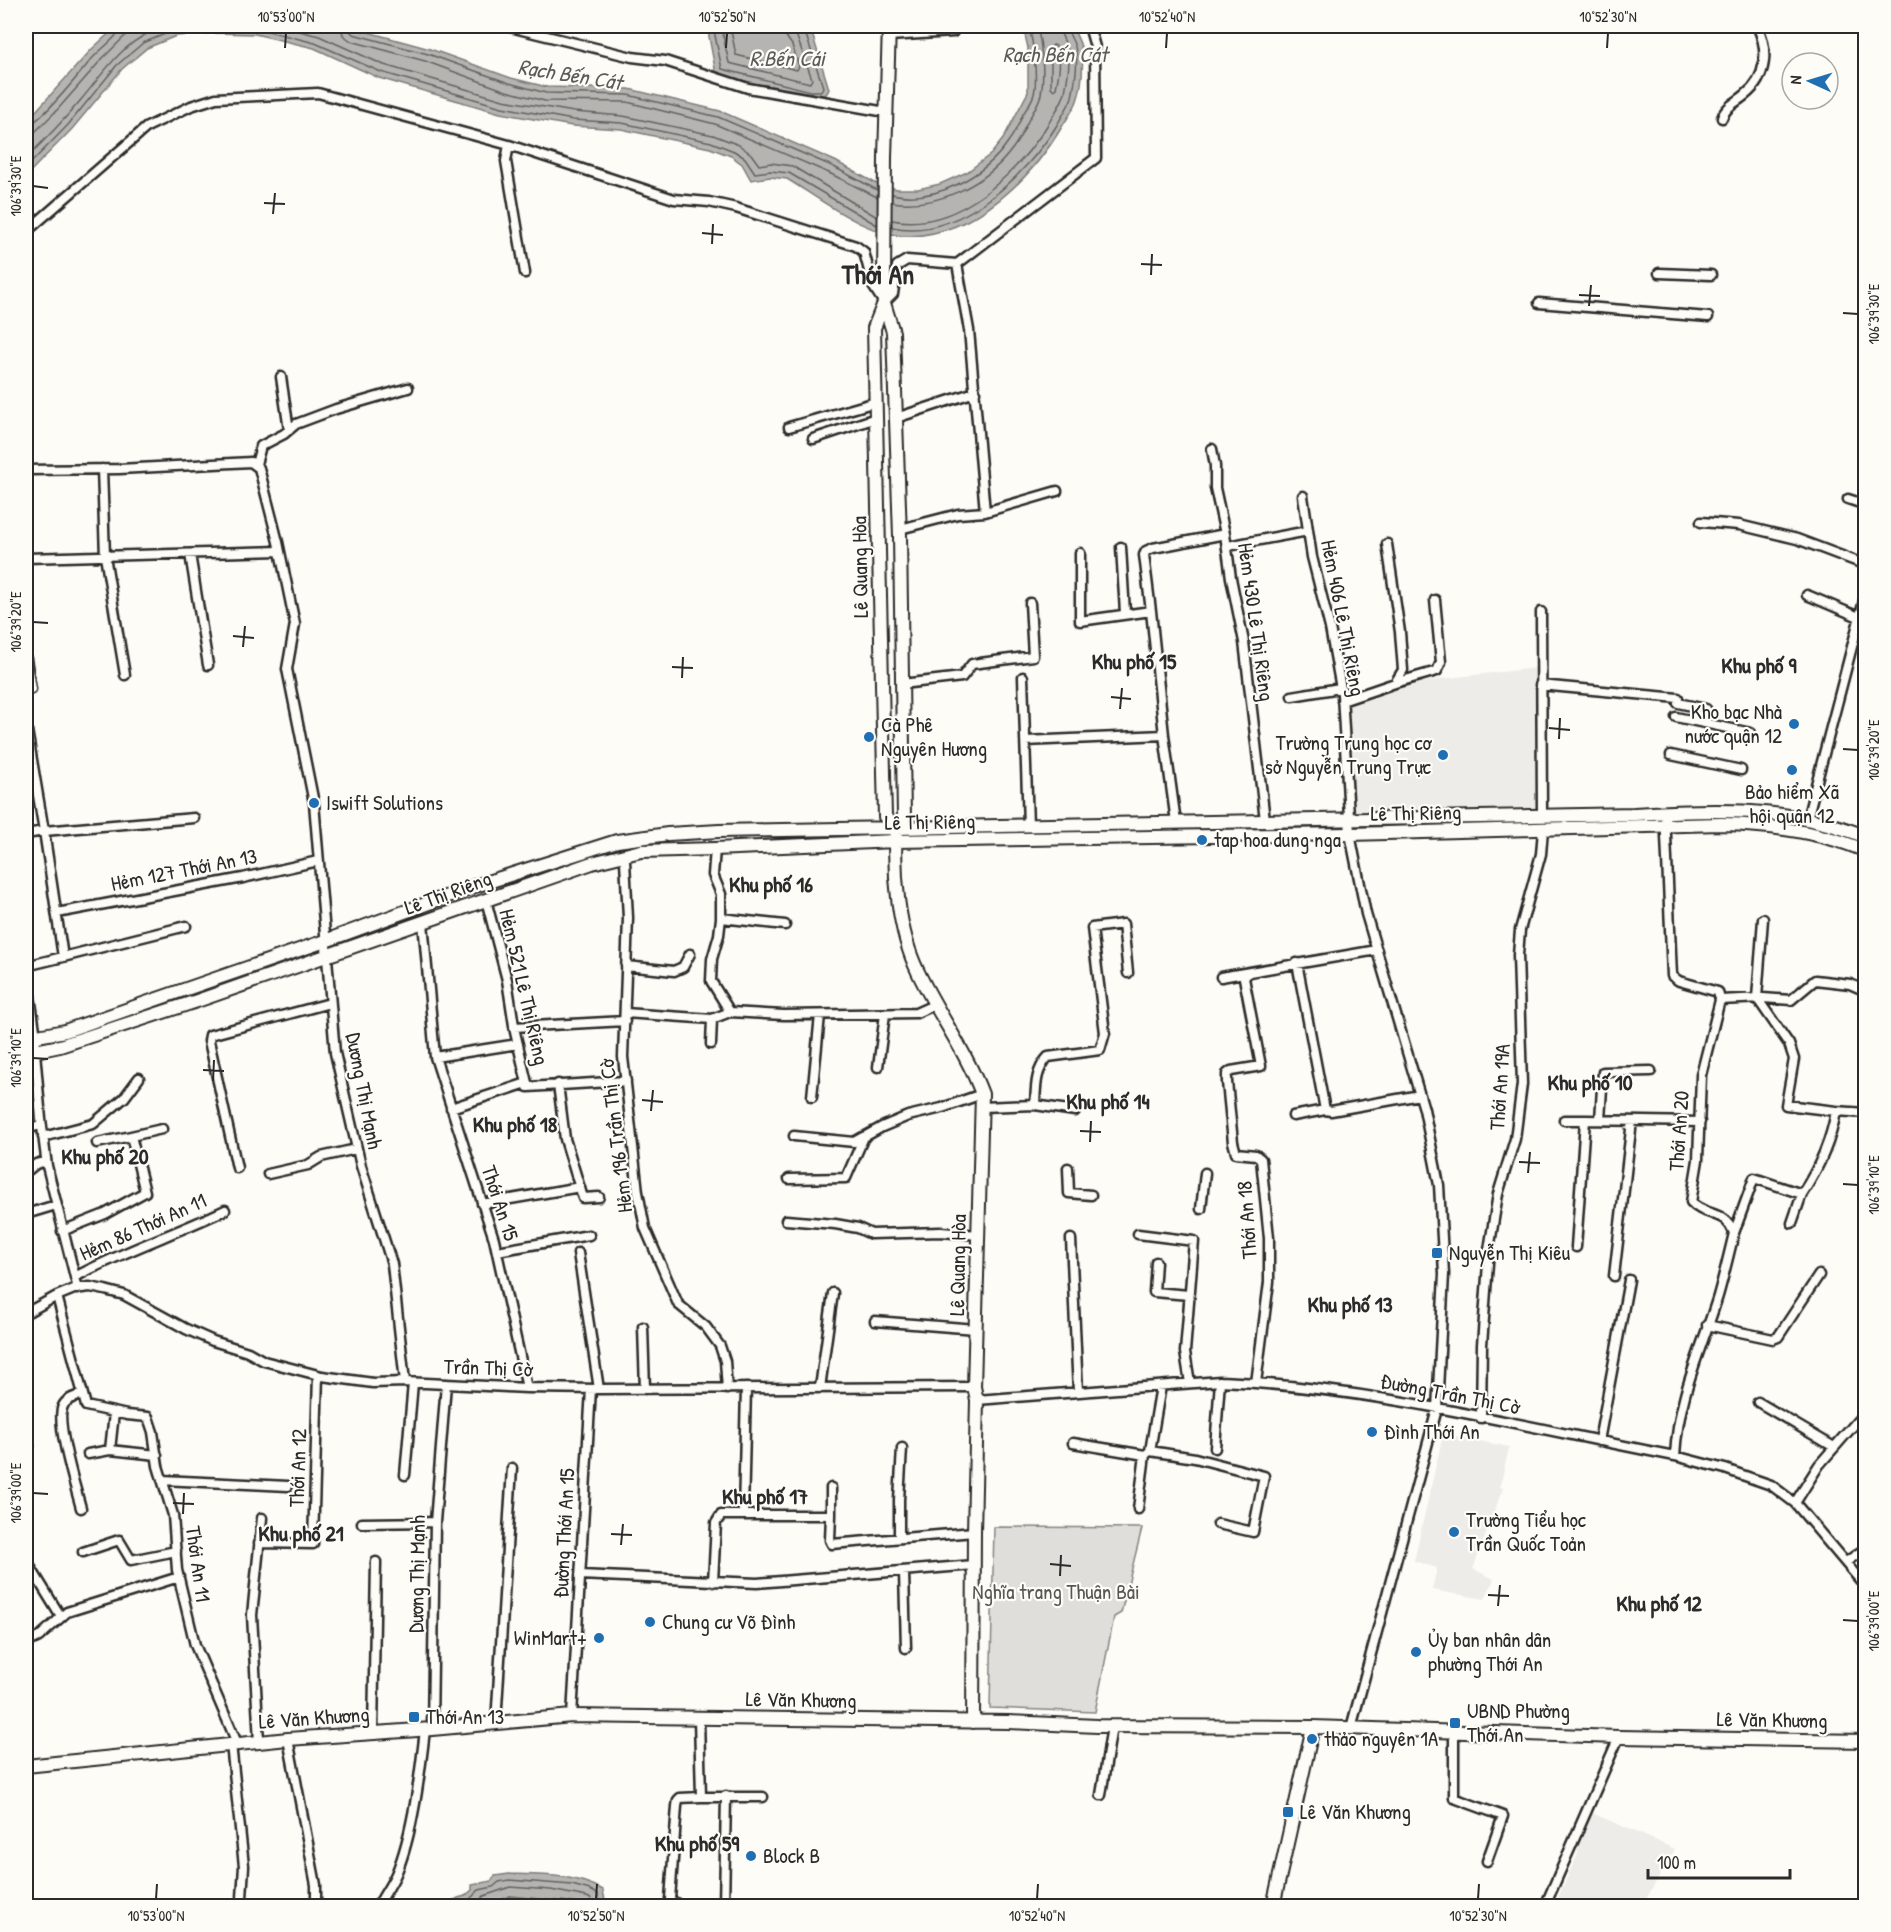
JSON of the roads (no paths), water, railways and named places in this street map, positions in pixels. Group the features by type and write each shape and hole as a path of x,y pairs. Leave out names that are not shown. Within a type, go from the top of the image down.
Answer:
{"street":[{"path":"506,26 632,57 665,61 748,88 886,112 889,31 953,32"},
{"path":"26,232 147,127 191,106 216,99 323,94 509,145 674,199 709,202 736,208 856,246 864,252 873,286 884,303 893,294 897,266 907,261 957,264 1096,158 1095,47 1089,26"},
{"path":"1722,118 1725,110 1751,90 1762,70 1765,52 1757,26"},
{"name":"Lê Quang Hòa","path":"886,112 884,303 894,332 900,529 904,818 896,828 898,889 905,940 918,972 974,1073 982,1094 974,1387 977,1400 973,1722"},
{"path":"509,145 506,161 525,273"},
{"path":"957,264 969,330 985,512"},
{"path":"1659,273 1711,276"},
{"name":"Lê Quang Hòa","path":"884,303 874,328 885,817 896,828"},
{"path":"1539,303 1708,317"},
{"path":"282,377 289,430"},
{"path":"26,470 251,462 256,464 261,446 284,434 296,423 408,388"},
{"path":"896,418 975,392"},
{"path":"789,427 876,402"},
{"path":"813,439 876,418"},
{"path":"1212,448 1215,488 1225,534"},
{"name":"Dương Thị Mạnh","path":"256,464 259,468 279,551 294,624 287,669 314,803 335,1053 357,1149 392,1264 409,1382 405,1475"},
{"path":"102,469 105,556 125,675"},
{"path":"900,529 958,514 985,512 1057,491"},
{"name":"Hẻm 406 Lê Thị Riêng","path":"1303,496 1312,557 1330,628 1342,701 1348,819"},
{"path":"1848,499 1866,505"},
{"path":"1701,522 1739,525 1797,539 1866,565"},
{"path":"1228,546 1308,531"},
{"name":"Hẻm 430 Lê Thị Riêng","path":"1151,611 1144,555 1146,551 1225,534 1244,642 1264,820"},
{"path":"1387,544 1400,632 1403,670 1395,683"},
{"path":"1121,547 1125,613"},
{"path":"26,558 279,551"},
{"path":"1080,553 1080,621 1151,611 1176,822"},
{"path":"190,554 208,665"},
{"path":"1807,819 1866,593"},
{"path":"1807,595 1859,617"},
{"path":"1342,701 1437,671 1441,662 1435,600"},
{"path":"902,684 962,677 972,664 1033,656 1030,603"},
{"path":"1541,612 1542,815"},
{"path":"26,659 31,689"},
{"path":"1023,677 1028,825"},
{"path":"1540,685 1678,700 1706,709"},
{"path":"1292,696 1340,688"},
{"path":"1676,717 1751,733"},
{"path":"27,730 63,957"},
{"path":"1025,741 1164,735"},
{"path":"1671,755 1741,770"},
{"path":"1665,812 1672,976 1679,981 1718,992 1720,1000 1791,1000 1815,980 1850,984 1866,991"},
{"name":"Lê Thị Riêng","path":"31,1037 65,1031 475,886 617,841 668,834 719,831 1753,812 1807,819 1866,837"},
{"path":"26,834 194,818"},
{"path":"1348,819 1366,914 1420,1095 1439,1185 1444,1274 1437,1409 1352,1728"},
{"name":"Lê Thị Riêng","path":"31,1052 60,1046 197,1001 592,863 642,850 895,841 1757,825 1824,836 1866,851"},
{"name":"Thới An 19A","path":"1481,1418 1482,1345 1489,1250 1498,1194 1515,1139 1522,1084 1518,955 1520,930 1541,854 1543,830"},
{"path":"715,849 713,875 721,894 721,918 712,959 711,981 730,1011"},
{"name":"Hẻm 196 Trần Thị Cờ","path":"622,854 625,861 628,918 623,1057 638,1192 645,1228 678,1304 706,1327 720,1346 725,1361 727,1389"},
{"name":"Hẻm 127 Thới An 13","path":"57,913 243,878 318,861"},
{"name":"Hẻm 521 Lê Thị Riêng","path":"486,900 507,980 514,1028 527,1083"},
{"path":"721,918 785,925"},
{"path":"1763,919 1757,999 1789,1044 1794,1059 1786,1105 1866,1113"},
{"name":"Thới An 15","path":"423,922 435,1057 496,1251 527,1388"},
{"path":"1035,1105 1036,1081 1040,1065 1048,1057 1100,1050 1105,1033 1092,928 1123,924 1128,973"},
{"path":"78,1289 46,1161 31,1052 26,967 186,926"},
{"path":"1221,977 1377,950"},
{"path":"626,966 674,971 683,968 690,954"},
{"path":"1297,963 1325,1110"},
{"name":"Thới An 18","path":"1247,974 1244,978 1261,1066 1231,1071 1227,1074 1227,1082 1236,1153 1256,1155 1261,1159 1269,1238 1269,1282 1256,1383"},
{"name":"Thới An 20","path":"1720,1000 1701,1075 1698,1160 1691,1202 1694,1206 1716,1214 1731,1223 1734,1233"},
{"path":"237,1168 209,1041 210,1035 330,1003"},
{"path":"514,1028 625,1017 712,1019 730,1011 784,1015 916,1013 936,1004"},
{"path":"878,1067 885,1014"},
{"path":"812,1097 820,1015"},
{"path":"711,1044 712,1019"},
{"path":"435,1057 518,1044"},
{"path":"1600,1120 1603,1072 1651,1071"},
{"path":"43,1137 93,1124 124,1098 139,1078"},
{"path":"451,1108 527,1083 528,1087 626,1081"},
{"path":"558,1084 565,1139 583,1198 599,1197"},
{"path":"794,1136 855,1142 882,1126 908,1116 942,1108 982,1094"},
{"path":"1293,1116 1420,1095"},
{"path":"982,1107 1035,1105 1075,1111"},
{"path":"1792,1223 1802,1194 1818,1169 1834,1126 1836,1111"},
{"path":"1564,1120 1700,1122"},
{"path":"1576,1247 1585,1120"},
{"path":"1614,1276 1632,1121"},
{"path":"26,1129 41,1125"},
{"path":"97,1143 162,1129"},
{"path":"62,1231 105,1214 145,1192 131,1136"},
{"path":"789,1179 846,1178 864,1137"},
{"path":"268,1174 308,1165 322,1156 357,1149"},
{"path":"26,1172 36,1164 46,1161"},
{"path":"1068,1168 1069,1193 1091,1195"},
{"path":"1201,1209 1205,1173"},
{"path":"1675,1456 1676,1432 1685,1389 1718,1296 1734,1233 1754,1178 1802,1194"},
{"path":"482,1204 580,1187"},
{"path":"26,1214 56,1205"},
{"name":"Hẻm 86 Thới An 11","path":"75,1277 140,1245 176,1233 225,1210"},
{"path":"786,1220 835,1224 858,1228 871,1234 941,1232 979,1235"},
{"path":"1138,1233 1194,1241 1185,1352 1190,1383"},
{"path":"496,1251 589,1235"},
{"path":"1071,1239 1078,1392"},
{"name":"Đường Thới An 15","path":"572,1716 580,1575 595,1389 578,1253"},
{"path":"1156,1262 1154,1292 1190,1295"},
{"path":"1707,1325 1773,1339 1778,1337 1819,1275"},
{"path":"1599,1441 1629,1280"},
{"name":"Trần Thị Cờ","path":"26,1313 57,1296 90,1287 124,1295 186,1329 213,1341 248,1352 264,1361 318,1375 373,1383 409,1382 595,1389 974,1387"},
{"path":"820,1388 833,1293"},
{"path":"57,1296 82,1394 68,1400 61,1411 66,1452 81,1508"},
{"path":"875,1321 976,1329"},
{"path":"643,1327 645,1389"},
{"name":"Thới An 12","path":"259,1543 313,1544 318,1375"},
{"path":"1215,1448 1220,1381"},
{"name":"Đường Trần Thị Cờ","path":"977,1400 1220,1381 1256,1383 1351,1393 1675,1456 1725,1469 1771,1485 1795,1503 1866,1587"},
{"name":"Dương Thị Mạnh","path":"378,1906 396,1874 417,1791 429,1729 435,1522 446,1384"},
{"path":"1138,1509 1161,1386"},
{"path":"743,1514 746,1388"},
{"name":"Thới An 11","path":"82,1394 86,1406 114,1413 148,1417 153,1432 162,1480 172,1515 179,1577 195,1645 234,1744 243,1866 242,1898"},
{"path":"1758,1402 1834,1447"},
{"path":"1795,1503 1819,1465 1866,1411"},
{"path":"110,1450 114,1413"},
{"path":"26,1436 29,1446"},
{"path":"1073,1443 1195,1458 1264,1476 1252,1532 1218,1524"},
{"path":"899,1538 902,1448"},
{"path":"88,1454 110,1450 157,1455"},
{"path":"496,1723 512,1468"},
{"path":"162,1480 288,1486"},
{"path":"831,1488 830,1540 832,1544 974,1532"},
{"path":"712,1582 717,1521 721,1515 831,1515"},
{"name":"Thới An 12","path":"259,1742 252,1615 262,1518"},
{"path":"362,1522 435,1522"},
{"path":"83,1552 118,1540 122,1542 131,1560 176,1551"},
{"path":"1846,1562 1866,1548"},
{"path":"26,1560 61,1617"},
{"path":"373,1733 376,1562"},
{"path":"580,1575 757,1583 974,1565"},
{"path":"904,1572 906,1648"},
{"path":"26,1643 39,1637 67,1612 179,1577"},
{"name":"Lê Văn Khương","path":"26,1766 288,1739 572,1716 1112,1726 1313,1726 1619,1737 1866,1741"},
{"path":"699,1718 701,1797"},
{"path":"1101,1795 1112,1726"},
{"path":"1274,1906 1313,1726"},
{"path":"1454,1730 1454,1798 1503,1816 1487,1861"},
{"path":"1545,1906 1619,1737"},
{"path":"288,1739 312,1863 317,1895 316,1906"},
{"path":"724,1906 726,1796"},
{"path":"680,1906 670,1899 678,1800 685,1797 763,1797"}],"water":[{"name":"Rạch Bến Cát","path":"117,26 346,26 430,49 511,78 547,87 629,89 720,111 835,161 875,183 897,189 918,189 940,184 967,172 991,154 1003,139 1028,92 1028,48 1023,26 1072,26 1081,48 1082,70 1079,95 1073,110 1050,145 1018,183 1000,200 957,225 934,233 910,236 894,235 861,224 787,179 770,177 751,180 742,164 731,156 710,148 621,129 572,126 500,113 379,78 314,48 255,34 213,33 176,36 147,48 122,69 72,129 26,176 26,122 92,49"},
{"name":"R.Bến Cái","path":"707,26 801,26 811,30 828,92 822,96 811,97 716,74"},
{"path":"509,1874 558,1876 581,1881 603,1890 606,1906 444,1906 465,1896 472,1890 472,1885 491,1881 495,1876"}],"place":[{"name":"Kho bạc Nhà nước quận 12","path":"1794,724"},
{"name":"Cà Phê Nguyên Hương","path":"869,737"},
{"name":"Trường Trung học cơ sở Nguyễn Trung Trực","path":"1443,755"},
{"name":"Bảo hiểm Xã hội quận 12","path":"1792,770"},
{"name":"Iswift Solutions","path":"314,803"},
{"name":"tap hoa dung nga","path":"1202,840"},
{"name":"Nguyễn Thị Kiêu","path":"1437,1253"},
{"name":"Đình Thới An","path":"1372,1432"},
{"name":"Trường Tiểu học Trần Quốc Toản","path":"1454,1532"},
{"name":"Chung cư Võ Đình","path":"650,1622"},
{"name":"WinMart+","path":"599,1638"},
{"name":"Ủy ban nhân dân phường Thới An","path":"1416,1652"},
{"name":"Thới An 13","path":"414,1717"},
{"name":"UBND Phường Thới An","path":"1455,1723"},
{"name":"thảo nguyên 1A","path":"1312,1739"},
{"name":"Lê Văn Khương","path":"1288,1812"},
{"name":"Block B","path":"751,1856"}],"district":[{"name":"Thới An","path":"878,275"},
{"name":"Khu phố 15","path":"1134,661"},
{"name":"Khu phố 9","path":"1759,665"},
{"name":"Khu phố 16","path":"771,884"},
{"name":"Khu phố 10","path":"1590,1082"},
{"name":"Khu phố 14","path":"1108,1101"},
{"name":"Khu phố 18","path":"515,1124"},
{"name":"Khu phố 20","path":"105,1156"},
{"name":"Khu phố 13","path":"1350,1304"},
{"name":"Khu phố 17","path":"765,1496"},
{"name":"Khu phố 21","path":"301,1533"},
{"name":"Khu phố 12","path":"1659,1603"},
{"name":"Khu phố 59","path":"697,1843"}],"park label":[{"name":"Nghĩa trang Thuận Bài","path":"1056,1592"}]}
